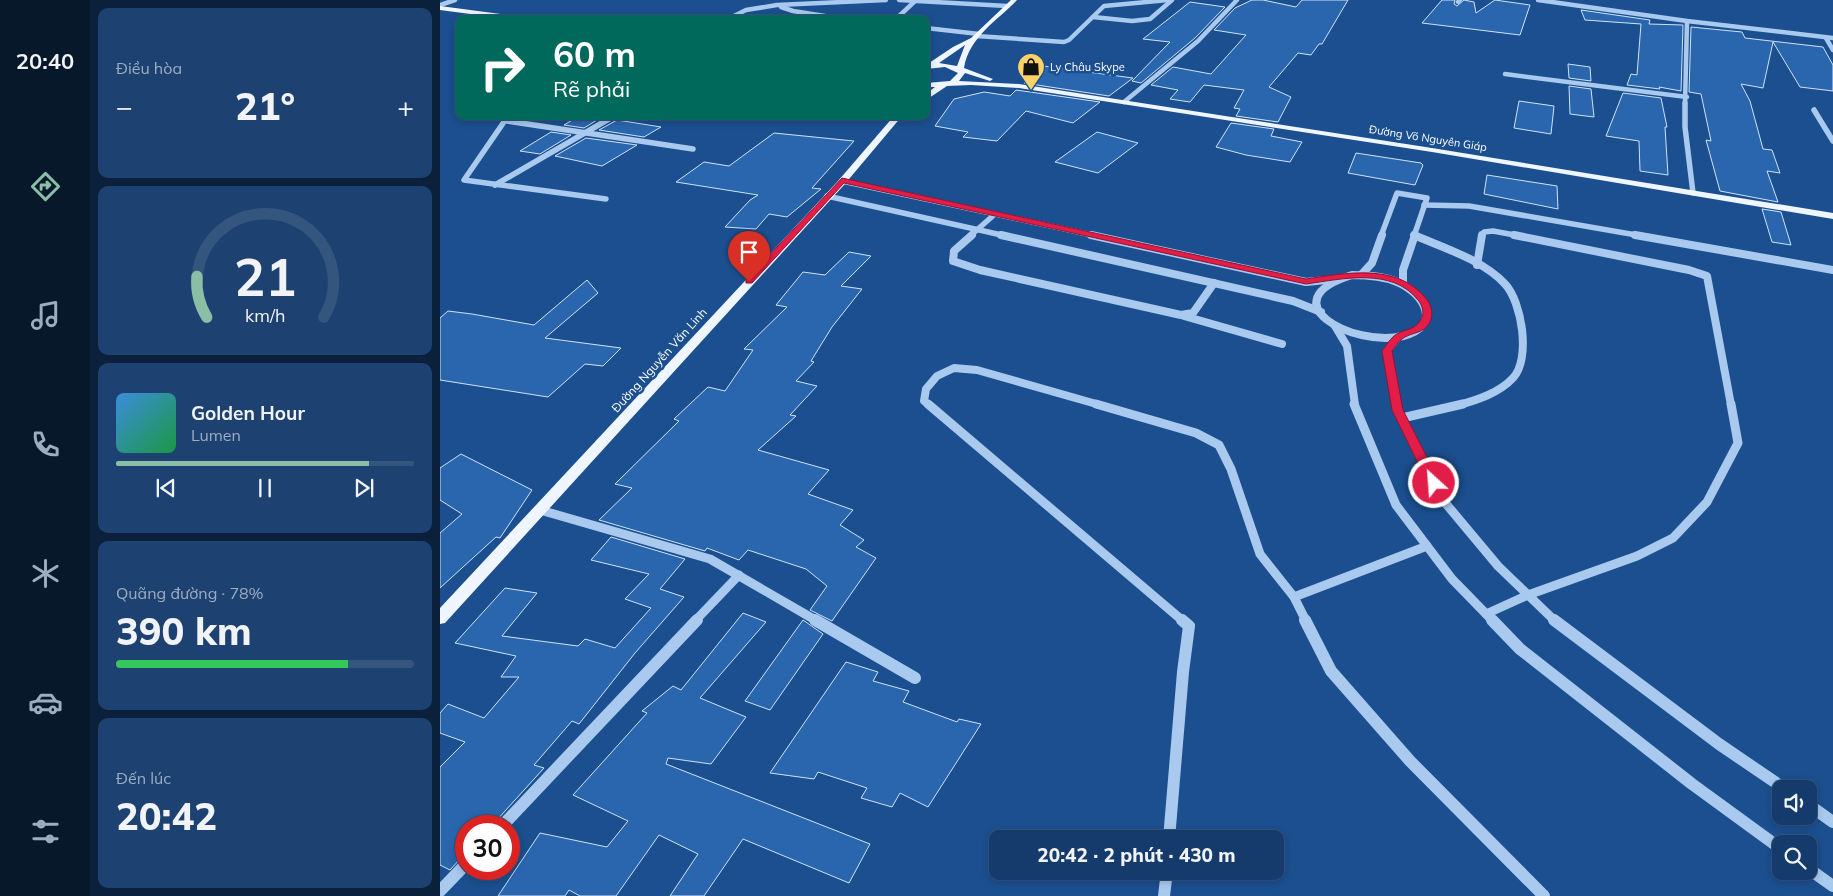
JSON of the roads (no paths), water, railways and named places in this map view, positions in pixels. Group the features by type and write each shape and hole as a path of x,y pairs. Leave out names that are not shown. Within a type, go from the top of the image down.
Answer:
{"main road":[{"path":"930,95 943,84 952,82 962,76 960,70 965,51 977,36 1014,0"},
{"path":"440,7 495,15"},
{"path":"930,65 977,36"},
{"name":"Đường Võ Nguyên Giáp","path":"930,66 947,66 1019,86"},
{"name":"Đường Võ Nguyên Giáp","path":"930,85 971,83 1019,86 1432,150 1833,216"},
{"name":"Đường Nguyễn Văn Linh","path":"440,618 828,196 895,120"}],"street":[{"path":"440,7 455,0"},
{"path":"736,15 746,10 776,5 886,0"},
{"path":"899,0 1007,6"},
{"path":"930,29 977,36 1064,42 1069,40 1104,6 1170,0"},
{"path":"1093,17 1143,21 1150,19 1170,0"},
{"path":"1124,102 1198,41 1236,0"},
{"path":"1538,0 1687,21 1833,38"},
{"path":"900,15 915,1"},
{"path":"776,5 812,15"},
{"path":"1687,21 1686,144 1693,193"},
{"path":"1826,38 1833,50"},
{"path":"1505,74 1687,97"},
{"path":"1814,110 1833,140"},
{"path":"506,120 464,180 606,199"},
{"path":"513,120 693,150"},
{"path":"495,185 607,120"},
{"path":"842,180 1306,282 1361,275 1388,279 1404,284 1420,297 1428,312 1426,322 1418,330 1398,337 1370,338 1352,334 1335,326"},
{"path":"1361,275 1372,263 1397,193 1426,198 1403,270 1404,284"},
{"path":"828,196 1293,301 1321,312"},
{"path":"1424,205 1469,206 1833,270"},
{"path":"995,214 976,229 954,252 952,257 956,264 1181,315 1282,344"},
{"path":"1477,265 1482,235 1484,232 1493,231 1689,270 1706,276 1738,444 1707,502 1673,538 1637,556 1528,595 1486,614"},
{"path":"1402,418 1471,402 1492,394 1511,381 1518,371 1522,357 1520,316 1512,292 1501,281 1477,265 1454,252 1414,235"},
{"path":"1336,279 1324,285 1317,294 1317,305 1321,312 1335,326 1347,346 1354,403 1357,412 1396,505 1452,579 1520,649 1692,784 1772,842"},
{"path":"1181,315 1193,313 1214,283"},
{"path":"1398,337 1387,351 1397,410 1442,499 1498,566 1554,620 1720,744 1772,780"},
{"path":"1170,830 1183,672 1189,626 924,401 926,389 937,376 954,368 977,370 1196,433 1219,445 1231,469 1260,554 1294,597 1331,672 1410,761 1544,896"},
{"path":"540,510 710,560 916,678"},
{"path":"1294,597 1427,546"},
{"path":"512,815 739,575"},
{"path":"1817,811 1833,822"},
{"path":"1817,875 1833,886"},
{"path":"440,892 455,876"},
{"path":"1164,896 1165,880"}],"place":[{"name":"Ly Châu Skype","path":"1031,91"}]}
